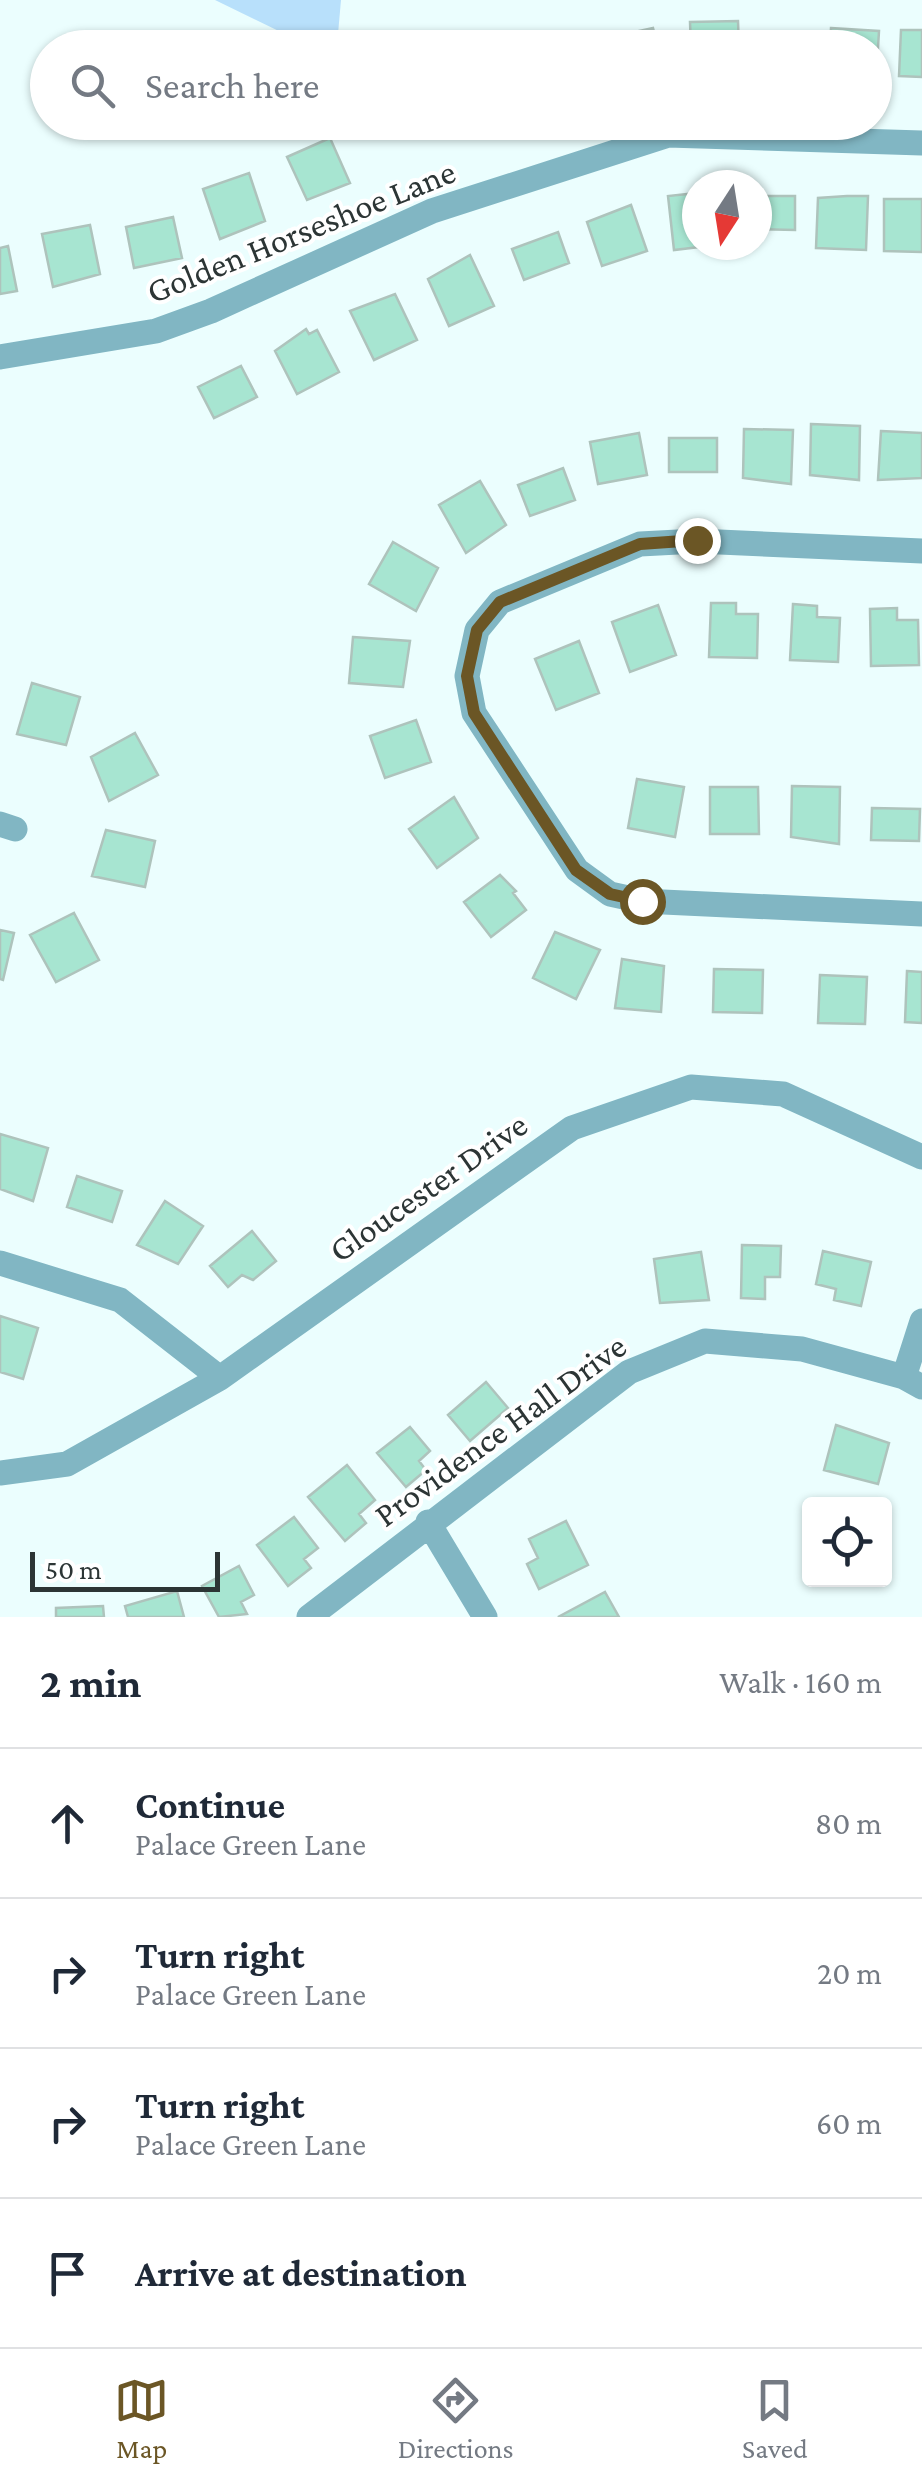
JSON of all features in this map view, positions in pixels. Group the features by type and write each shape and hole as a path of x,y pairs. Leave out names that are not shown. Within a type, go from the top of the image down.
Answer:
{"street":[{"name":"Golden Horseshoe Lane","path":"0,357 156,331 432,211 652,140"},
{"name":"Golden Horseshoe Lane","path":"809,140 922,144"},
{"path":"922,551 697,540 640,544 500,602 477,630 467,676 474,713 576,870 610,894 642,901 922,914"},
{"name":"Gloucester Drive","path":"0,1472 67,1464 220,1378 572,1128 692,1086 783,1094 922,1157"},
{"path":"0,1263 120,1300 220,1378"},
{"path":"913,1382 922,1321"},
{"name":"Providence Hall Drive","path":"309,1617 628,1372 705,1340 802,1349 913,1382"},
{"path":"428,1522 485,1617"}],"water":[{"path":"215,0 341,0 338,30 277,30"}],"building":[{"path":"738,21 738,30 690,30 690,22"},
{"path":"901,30 922,30 922,77 899,76"},
{"path":"331,140 350,183 307,200 287,157"},
{"path":"249,173 265,221 220,239 203,189"},
{"path":"682,195 682,249 674,250 668,196"},
{"path":"772,196 795,196 795,230 772,229"},
{"path":"868,196 866,250 816,248 818,198"},
{"path":"884,199 922,199 922,252 884,251"},
{"path":"631,205 647,251 602,266 587,222"},
{"path":"173,217 182,258 134,268 126,227"},
{"path":"90,225 100,274 53,287 42,234"},
{"path":"558,232 569,263 524,280 512,249"},
{"path":"8,246 17,291 0,294 0,248"},
{"path":"470,255 494,306 449,326 428,279"},
{"path":"395,294 417,340 374,360 350,311"},
{"path":"306,329 309,334 317,330 339,372 297,394 275,351"},
{"path":"241,366 257,397 214,418 198,387"},
{"path":"811,424 860,426 859,480 810,475"},
{"path":"744,429 793,430 791,484 743,478"},
{"path":"881,431 922,433 922,478 878,480"},
{"path":"639,433 647,475 598,484 590,442"},
{"path":"669,438 717,438 717,472 669,472"},
{"path":"563,468 575,500 530,516 518,485"},
{"path":"480,481 506,525 466,553 439,505"},
{"path":"393,542 438,568 416,611 369,584"},
{"path":"711,603 736,603 736,614 758,614 757,658 709,657"},
{"path":"793,604 817,606 817,617 840,618 838,662 790,660"},
{"path":"658,605 676,655 630,672 612,622"},
{"path":"897,608 897,620 918,620 919,665 871,666 870,609"},
{"path":"353,637 410,641 403,687 349,683"},
{"path":"579,641 599,693 556,710 535,659"},
{"path":"32,683 80,697 66,745 17,734"},
{"path":"416,720 431,762 385,778 370,736"},
{"path":"135,733 158,775 109,801 91,757"},
{"path":"637,779 684,787 675,837 628,828"},
{"path":"792,786 840,787 839,844 791,837"},
{"path":"710,787 758,787 759,834 710,834"},
{"path":"454,797 478,838 437,868 409,829"},
{"path":"872,808 920,809 919,841 871,840"},
{"path":"106,830 155,841 145,887 92,876"},
{"path":"500,875 516,891 513,893 526,910 491,937 464,902"},
{"path":"74,913 99,960 56,982 30,935"},
{"path":"0,930 14,933 3,980 0,979"},
{"path":"555,932 600,950 576,999 533,978"},
{"path":"622,959 664,966 661,1012 615,1008"},
{"path":"714,969 763,970 762,1013 713,1012"},
{"path":"907,971 922,972 922,1023 905,1022"},
{"path":"820,975 867,977 865,1024 818,1023"},
{"path":"0,1134 48,1148 33,1201 0,1189"},
{"path":"77,1176 122,1191 112,1222 67,1207"},
{"path":"165,1201 203,1226 178,1264 137,1245"},
{"path":"252,1231 276,1261 253,1280 242,1275 228,1287 210,1266"},
{"path":"742,1245 781,1246 780,1277 765,1277 765,1299 741,1298"},
{"path":"823,1251 871,1262 861,1306 834,1300 836,1289 816,1284"},
{"path":"701,1252 709,1300 660,1303 654,1259"},
{"path":"0,1316 38,1328 23,1379 0,1372"},
{"path":"486,1382 508,1408 470,1441 448,1415"},
{"path":"836,1425 889,1443 878,1484 824,1470"},
{"path":"410,1427 430,1451 419,1461 426,1470 406,1487 377,1453"},
{"path":"347,1465 375,1500 359,1514 366,1523 345,1541 308,1497"},
{"path":"294,1517 318,1548 304,1559 311,1568 288,1586 257,1545"},
{"path":"566,1521 588,1565 539,1589 527,1564 538,1558 529,1539"},
{"path":"239,1566 254,1595 241,1602 247,1614 219,1617 202,1586"},
{"path":"177,1591 184,1617 128,1617 125,1606"},
{"path":"605,1592 619,1617 558,1617"},
{"path":"103,1606 104,1617 56,1617 56,1608"}],"route":[{"path":"642,901 610,894 576,870 474,713 467,676 477,630 500,602 640,544 697,540"}]}
